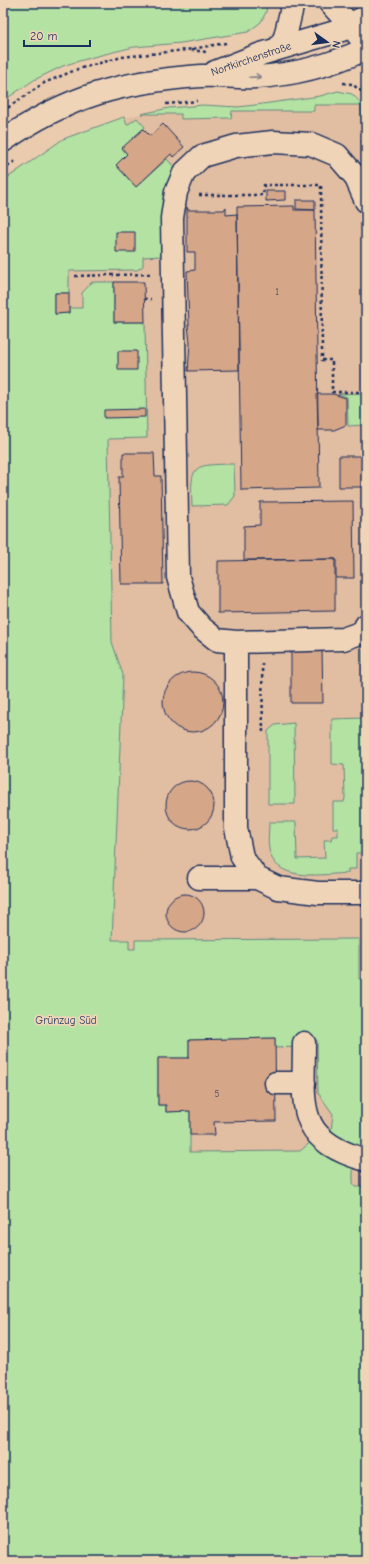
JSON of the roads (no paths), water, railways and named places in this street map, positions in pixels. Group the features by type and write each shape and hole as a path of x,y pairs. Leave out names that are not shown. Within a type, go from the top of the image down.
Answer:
{"main road":[{"path":"280,48 285,37 293,3"},
{"path":"330,3 358,21 366,45"},
{"name":"Nortkirchenstraße","path":"202,76 280,48 333,33 358,21"},
{"name":"Nortkirchenstraße","path":"3,141 48,113 93,94 143,82 202,76 254,77 298,73 346,58 366,49"},
{"path":"366,201 355,176 337,155 311,144 273,142 236,146 202,156 184,173 176,192 172,218 178,577 188,612 202,628 216,640 236,642 343,639 363,632 366,625"},
{"path":"236,642 236,828 242,857 257,878"},
{"path":"199,878 257,878 278,888 311,892 366,893"},
{"path":"304,1043 304,1109 311,1126 328,1145 348,1155 366,1160"},
{"path":"276,1083 304,1083"}],"park label":[{"name":"Grünzug Süd","path":"66,1020"}]}
